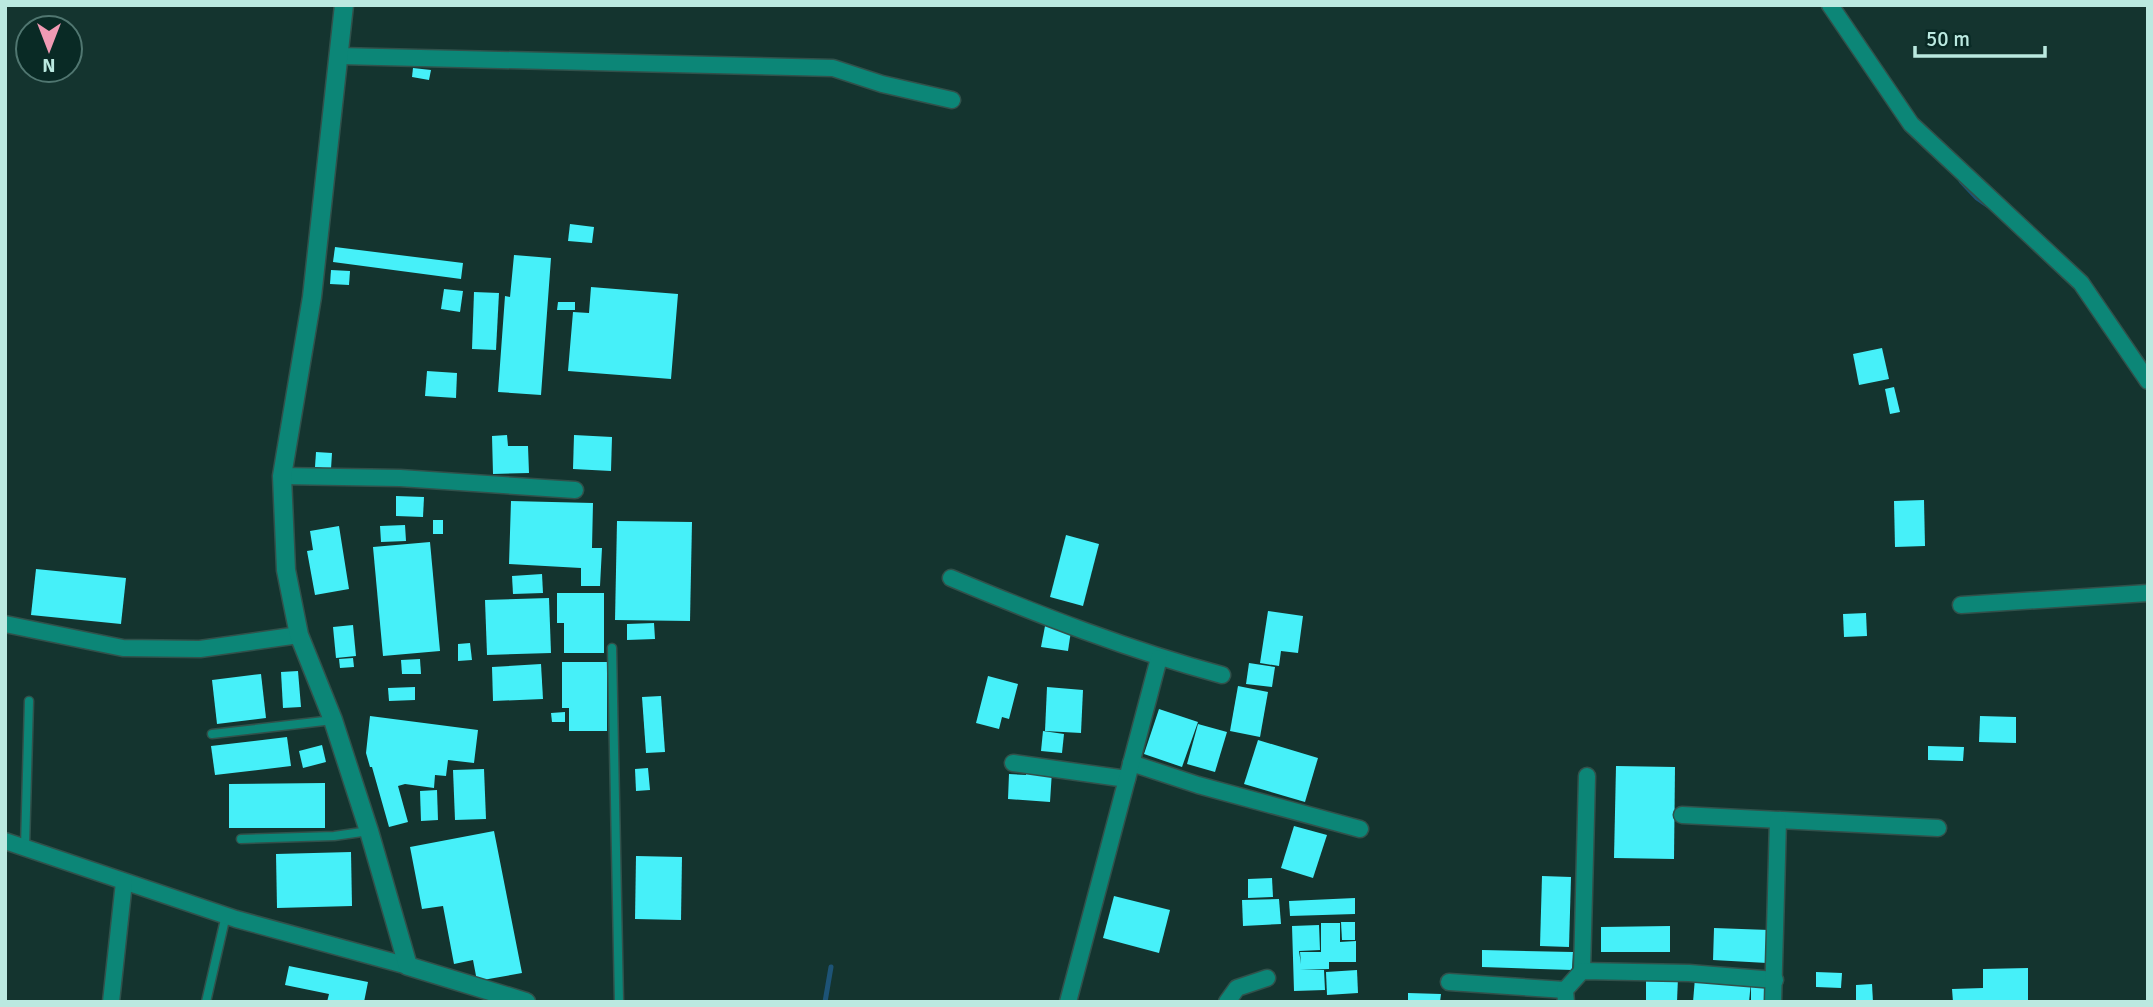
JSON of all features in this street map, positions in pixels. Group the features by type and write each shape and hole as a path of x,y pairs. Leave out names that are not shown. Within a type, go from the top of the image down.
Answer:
{"street":[{"path":"344,5 313,297 282,476 286,570 299,635 333,720 369,831 408,967"},
{"path":"1830,5 1911,124 2078,279 2148,381"},
{"path":"340,56 833,68 882,84 952,100"},
{"path":"282,476 400,478 575,490"},
{"path":"951,578 1032,612 1159,658 1222,675"},
{"path":"1961,605 2148,593"},
{"path":"5,624 123,648 200,649 299,635"},
{"path":"1068,1002 1159,658"},
{"path":"1013,763 1128,772 1198,785 1360,829"},
{"path":"1449,982 1566,996 1582,971 1587,776"},
{"path":"1682,815 1938,828"},
{"path":"1773,1002 1778,820"},
{"path":"5,841 226,915 408,967 494,997 526,1002"},
{"path":"111,1002 124,882"},
{"path":"1582,971 1689,973 1775,980"},
{"path":"1227,1002 1237,988 1267,978"}],"lane":[{"path":"612,648 619,1002"},
{"path":"24,848 29,701"},
{"path":"212,734 333,720"},
{"path":"242,839 334,836 369,831"},
{"path":"206,1002 226,915"}],"building":[{"path":"413,68 431,70 429,80 412,77"},
{"path":"570,224 594,227 592,243 568,241"},
{"path":"335,247 463,263 461,279 333,262"},
{"path":"514,255 551,258 541,395 498,392 505,296 510,297"},
{"path":"331,270 350,271 349,285 330,284"},
{"path":"591,287 678,294 671,379 568,371 573,312 589,313"},
{"path":"444,289 463,291 460,312 441,309"},
{"path":"474,292 499,293 496,350 472,349"},
{"path":"558,302 575,302 575,310 557,310"},
{"path":"1882,348 1889,379 1859,385 1853,354"},
{"path":"427,371 457,373 456,398 425,396"},
{"path":"1894,387 1900,412 1890,414 1885,389"},
{"path":"507,435 508,446 528,446 529,473 493,474 492,436"},
{"path":"574,435 612,437 611,471 573,469"},
{"path":"316,452 332,453 331,469 315,467"},
{"path":"396,496 424,497 423,517 396,516"},
{"path":"1924,500 1925,546 1895,547 1894,501"},
{"path":"511,501 593,503 592,548 602,548 600,586 581,586 581,568 509,564"},
{"path":"433,520 443,520 443,534 433,534"},
{"path":"617,521 692,522 690,621 615,620"},
{"path":"405,525 406,541 381,542 380,526"},
{"path":"339,526 349,589 315,595 307,551 313,550 310,531"},
{"path":"1066,535 1099,544 1083,606 1050,597"},
{"path":"430,542 440,651 383,656 373,547"},
{"path":"36,569 126,578 121,624 31,615"},
{"path":"542,574 543,593 513,594 512,576"},
{"path":"557,593 604,593 604,653 564,653 564,623 557,623"},
{"path":"549,598 551,653 487,655 485,600"},
{"path":"1268,611 1303,616 1298,653 1281,651 1279,666 1260,663"},
{"path":"1866,613 1867,636 1844,637 1843,614"},
{"path":"654,623 655,639 627,640 627,624"},
{"path":"353,625 356,656 336,658 333,627"},
{"path":"1045,626 1071,631 1068,651 1041,647"},
{"path":"470,643 472,660 458,661 458,644"},
{"path":"353,658 354,667 340,668 339,659"},
{"path":"420,659 421,674 402,674 401,660"},
{"path":"562,662 607,662 607,731 569,731 569,708 562,708"},
{"path":"1249,663 1275,667 1272,687 1246,684"},
{"path":"541,664 543,699 493,701 492,667"},
{"path":"298,671 301,707 283,708 281,672"},
{"path":"261,674 266,718 217,724 212,680"},
{"path":"988,676 1018,684 1009,719 1002,717 999,729 976,723"},
{"path":"1238,686 1268,692 1260,737 1230,731"},
{"path":"415,687 415,700 389,701 388,688"},
{"path":"1047,687 1083,690 1081,733 1045,731"},
{"path":"661,696 665,752 646,753 642,697"},
{"path":"1159,709 1198,722 1182,767 1144,754"},
{"path":"565,712 565,722 552,722 551,713"},
{"path":"370,716 478,730 474,763 448,760 446,776 435,775 434,788 405,784 398,786 408,822 389,827 366,753"},
{"path":"1980,716 2016,717 2016,743 1979,742"},
{"path":"1198,724 1227,732 1215,772 1187,764"},
{"path":"1043,731 1064,734 1062,753 1041,751"},
{"path":"287,737 291,766 215,775 211,746"},
{"path":"1258,740 1318,758 1305,802 1244,784"},
{"path":"322,745 326,762 303,768 299,751"},
{"path":"1928,746 1964,747 1963,761 1928,760"},
{"path":"1616,766 1675,767 1674,859 1614,858"},
{"path":"648,768 650,790 636,791 635,769"},
{"path":"484,769 486,819 455,820 453,770"},
{"path":"1026,769 1052,771 1050,802 1008,799 1009,774 1026,775"},
{"path":"325,783 325,828 229,828 229,784"},
{"path":"437,790 438,820 421,821 420,791"},
{"path":"1294,826 1327,835 1313,878 1281,868"},
{"path":"494,831 522,973 477,981 473,960 454,964 443,906 422,909 410,847"},
{"path":"351,852 352,906 277,908 276,854"},
{"path":"636,856 682,857 681,920 635,919"},
{"path":"1542,876 1571,877 1569,947 1540,946"},
{"path":"1272,878 1273,897 1248,898 1248,879"},
{"path":"1114,896 1170,910 1159,953 1103,938"},
{"path":"1355,898 1355,914 1290,916 1289,901"},
{"path":"1279,899 1281,924 1243,926 1242,900"},
{"path":"1341,922 1355,922 1355,940 1342,940"},
{"path":"1321,923 1340,923 1340,942 1356,941 1356,962 1329,962 1329,969 1300,970 1324,970 1325,990 1294,991 1292,926 1319,925 1320,950 1299,951 1301,964 1300,952 1321,952"},
{"path":"1670,926 1670,952 1601,952 1601,927"},
{"path":"1714,928 1769,930 1767,963 1713,960"},
{"path":"1482,950 1573,952 1572,970 1482,967"},
{"path":"289,966 368,982 364,1002 327,1002 329,994 285,985"},
{"path":"2028,968 2028,1002 1953,1002 1952,989 1983,988 1983,969"},
{"path":"1357,970 1358,993 1327,995 1326,972"},
{"path":"1816,972 1842,973 1841,988 1816,987"},
{"path":"1646,977 1678,977 1677,1002 1646,1002"},
{"path":"1695,978 1751,982 1749,1002 1693,1002"},
{"path":"1751,983 1768,984 1768,1002 1751,1002"},
{"path":"1872,984 1873,1002 1856,1002 1856,985"},
{"path":"1408,993 1441,994 1440,1002 1408,1002"}],"waterway":[{"path":"1961,181 1987,205"},
{"path":"825,1002 831,967"}]}
